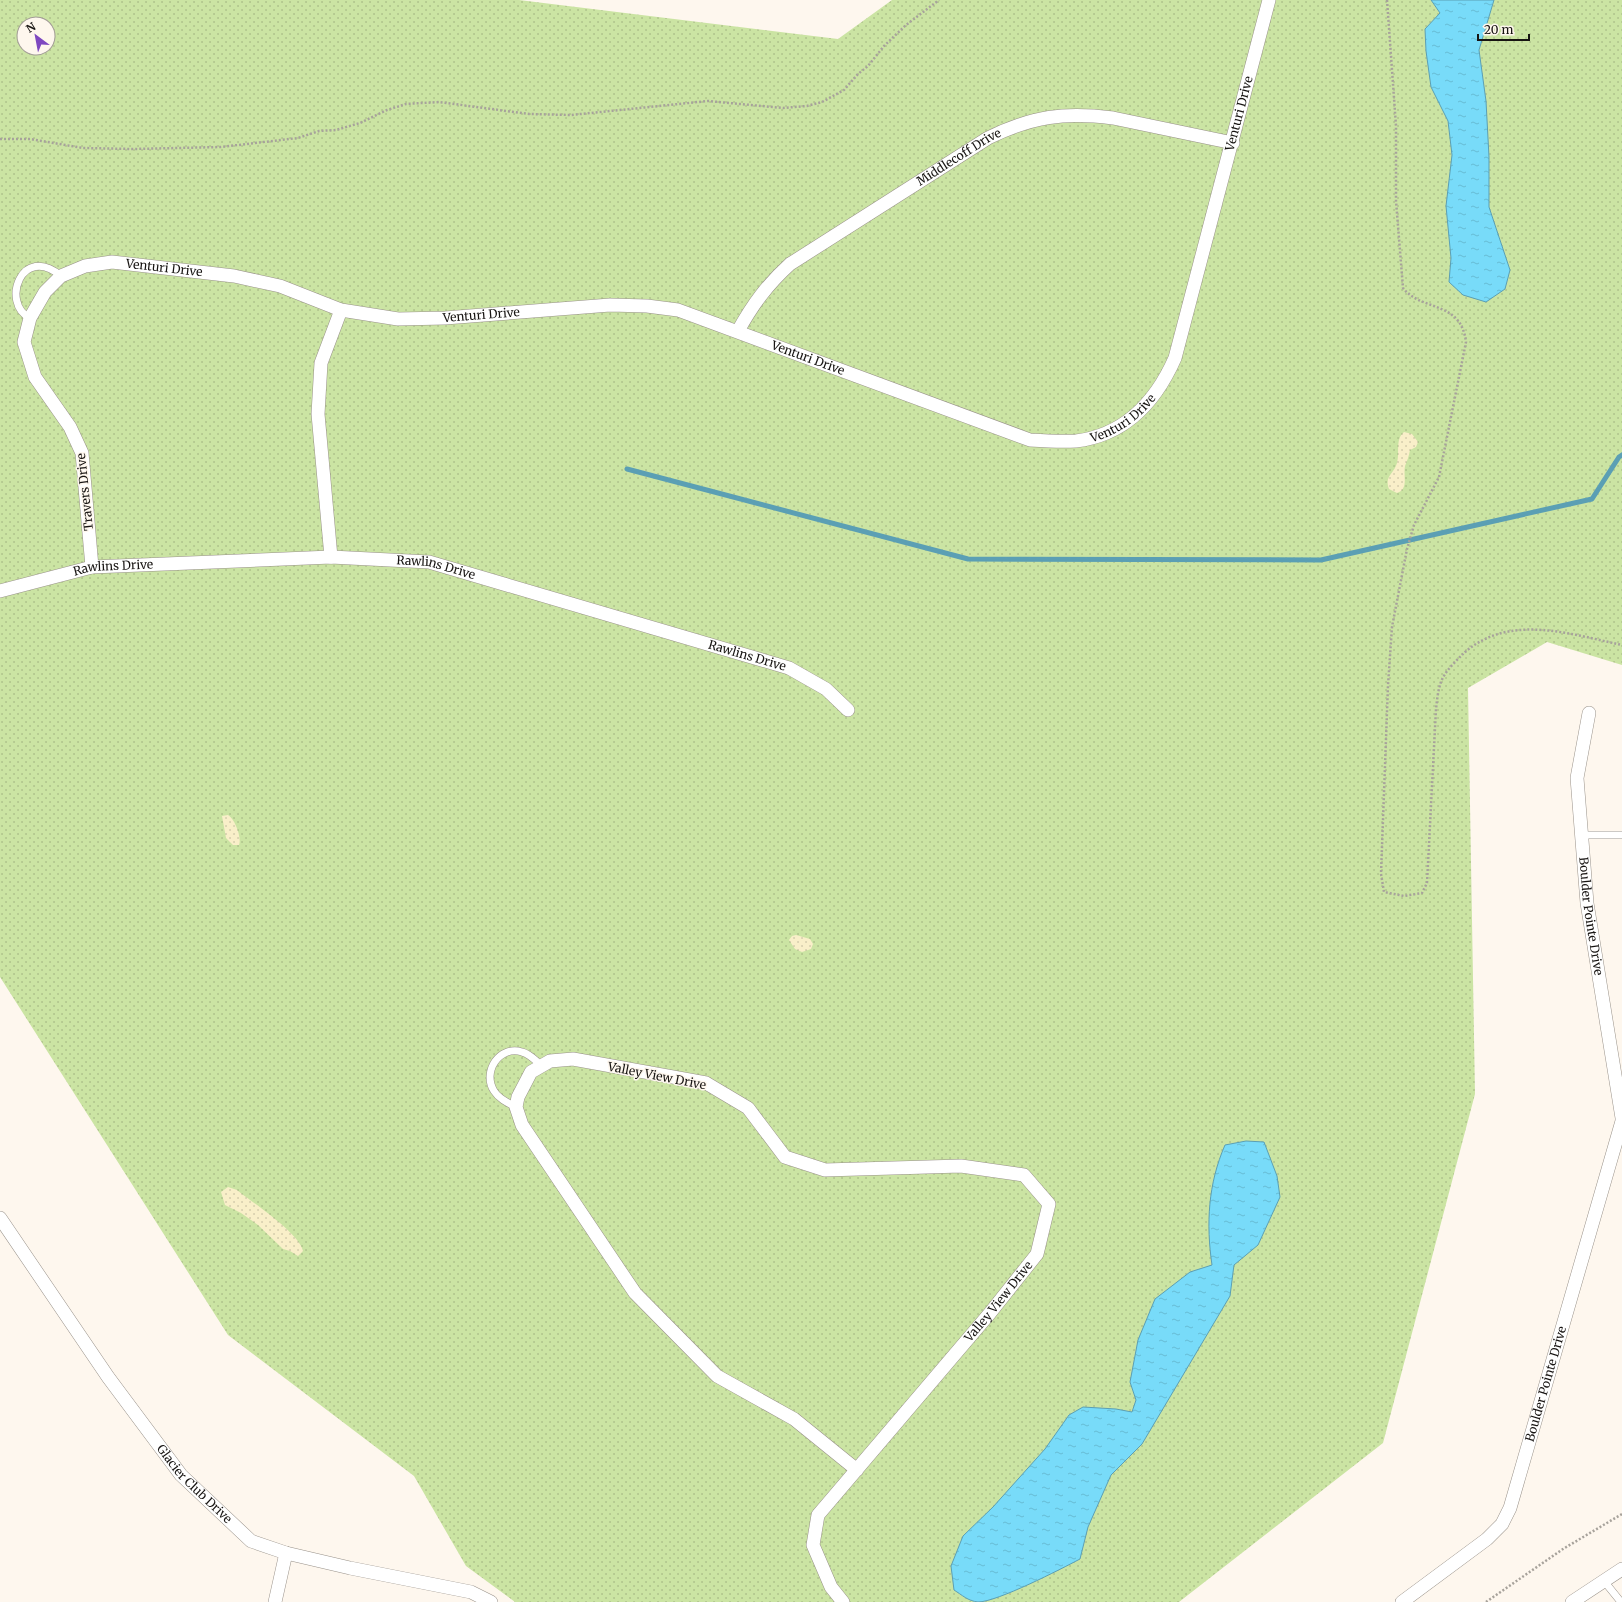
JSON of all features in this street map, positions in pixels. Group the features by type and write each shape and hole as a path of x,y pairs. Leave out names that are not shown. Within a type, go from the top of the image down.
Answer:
{"street":[{"name":"Venturi Drive","path":"45,292 61,276 85,266 112,262 234,276 280,286 341,310 398,319 445,318 610,306 647,306 678,310 1030,440 1077,441 1122,425 1153,399 1166,380 1175,358 1233,144 1269,0"},
{"name":"Middlecoff Drive","path":"738,331 754,302 771,281 790,264 988,138 1015,125 1061,116 1094,116 1113,118 1233,144"},
{"name":"Travers Drive","path":"45,292 30,318 24,342 35,377 70,427 82,453 92,567"},
{"path":"331,557 318,414 321,363 341,310"},
{"name":"Rawlins Drive","path":"0,591 92,567 331,557 429,562 789,668 826,689 848,710"},
{"name":"Boulder Pointe Drive","path":"1402,1602 1487,1539 1502,1524 1510,1508 1622,1120 1587,903 1577,778 1589,713"},
{"name":"Valley View Drive","path":"516,1107 518,1097 531,1072 550,1061 573,1059 706,1083 748,1108 785,1157 825,1170 961,1166 1024,1175 1049,1204 1037,1254 990,1313 818,1515 813,1545 831,1588 843,1602"},
{"path":"516,1107 522,1125 635,1293 717,1376 794,1419 857,1470"},
{"name":"Glacier Club Drive","path":"0,1218 108,1376 181,1475 251,1542 286,1552 471,1592 492,1602"},
{"path":"275,1602 286,1552"},
{"path":"1572,1602 1622,1569"}],"lane":[{"path":"30,318 16,310 11,302 12,284 16,276 28,267 43,265 52,268 61,276"},
{"path":"1582,835 1622,835"},
{"path":"516,1107 494,1092 490,1075 492,1066 497,1059 512,1051 528,1054 542,1066"},
{"path":"1604,1581 1621,1602"}],"path":[{"path":"0,138 30,139 90,148 133,149 221,147 298,138 319,131 336,130 360,123 376,114 406,104 439,102 529,114 572,115 696,102 758,104 783,108 807,106 822,102 844,90 858,74 868,66 884,46 906,25 939,0"},
{"path":"1387,0 1396,126 1396,201 1403,288 1408,294 1445,310 1456,318 1465,330 1466,342 1439,477 1413,528 1407,548 1392,627 1388,685 1381,874 1384,892 1404,896 1422,893 1427,883 1436,709 1441,681 1455,661 1473,646 1497,633 1518,630 1563,632 1622,645"},
{"path":"1486,1602 1563,1549 1622,1514"}],"green space":[{"path":"0,0 519,0 838,39 892,0 1622,0 1622,665 1547,642 1468,688 1475,1094 1383,1443 1179,1602 515,1602 466,1566 414,1476 228,1335 0,977"}],"sand":[{"path":"1404,432 1412,434 1418,442 1416,447 1410,450 1405,466 1405,482 1401,491 1397,493 1389,489 1388,481 1396,467 1399,442 1401,435"},
{"path":"228,815 233,820 237,829 240,838 239,845 233,845 226,838 222,816"},
{"path":"796,935 810,939 813,944 811,949 802,952 795,949 789,940 792,936"},
{"path":"228,1187 237,1190 285,1227 300,1244 303,1251 298,1256 283,1249 258,1225 241,1213 225,1205 221,1192"}],"water":[{"path":"1431,0 1494,0 1479,50 1486,101 1489,157 1489,207 1510,270 1505,289 1486,302 1463,295 1449,282 1451,258 1446,206 1452,155 1448,121 1431,87 1426,51 1425,29 1440,13"},
{"path":"1246,1141 1264,1142 1277,1176 1280,1197 1258,1245 1234,1265 1230,1296 1142,1444 1111,1475 1088,1527 1080,1559 999,1597 978,1602 965,1598 954,1590 951,1566 963,1536 993,1507 1045,1449 1069,1415 1083,1407 1116,1409 1132,1412 1136,1400 1130,1382 1138,1340 1155,1299 1190,1272 1212,1265 1209,1219 1215,1174 1225,1145"}],"waterway":[{"path":"627,469 968,559 1321,560 1592,499 1619,457 1622,455"}]}
